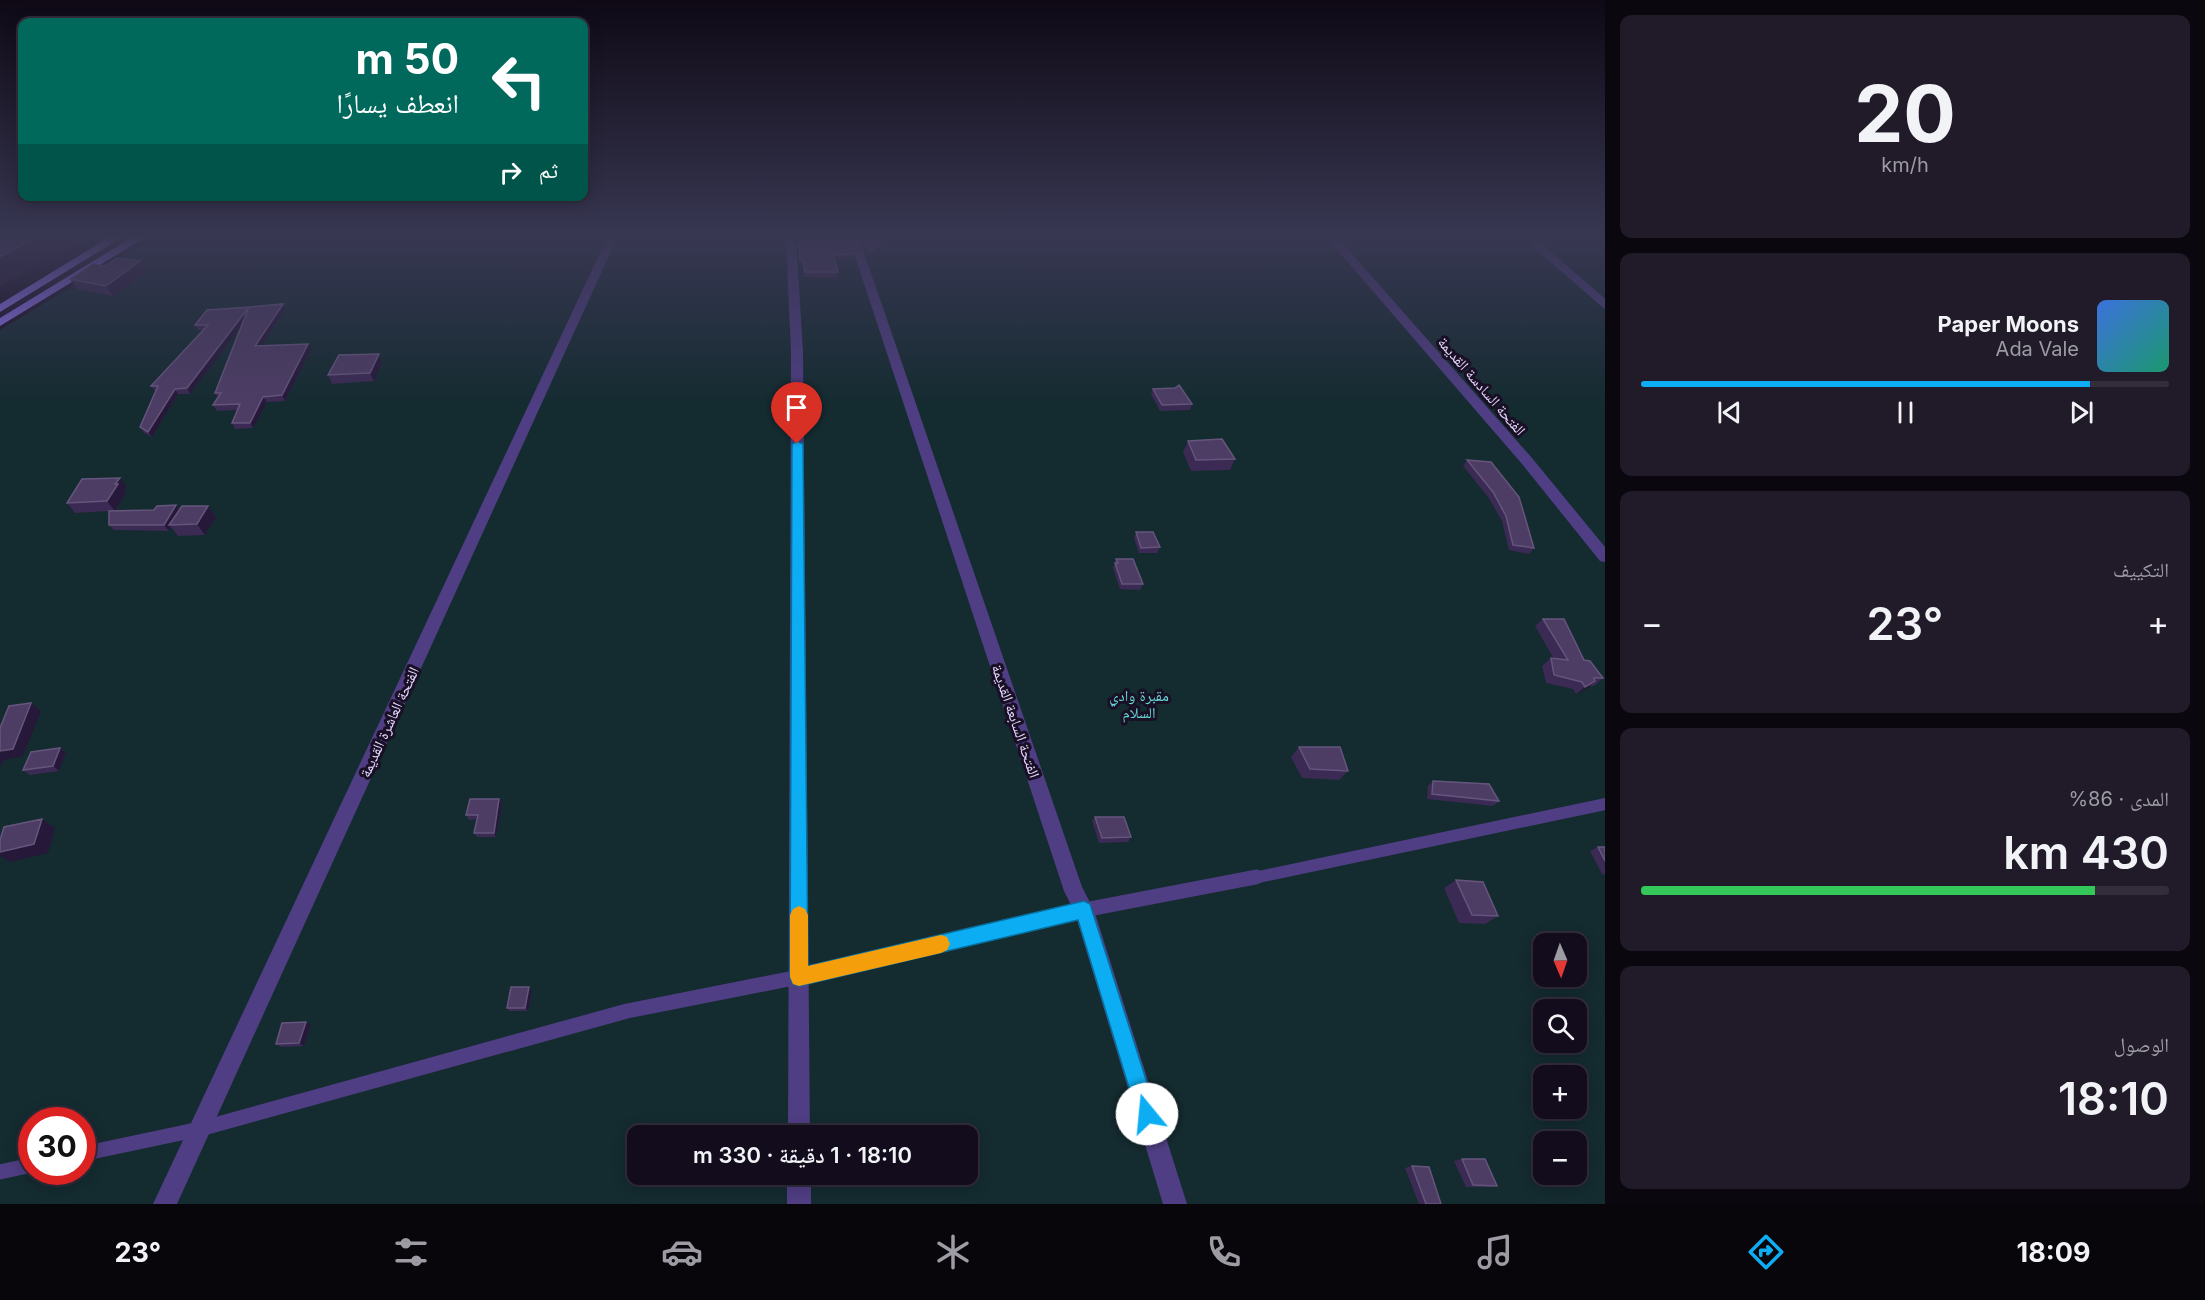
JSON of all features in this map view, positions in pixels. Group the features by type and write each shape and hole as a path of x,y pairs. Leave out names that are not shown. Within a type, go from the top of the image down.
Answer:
{"main road":[{"path":"0,309 24,294"},
{"path":"0,324 48,294"}],"street":[{"name":"الفتحة العاشرة القديمة","path":"165,1204 586,294"},
{"path":"794,294 797,352 799,1125"},
{"name":"الفتحة السابعة القديمة","path":"873,294 1071,880 1084,910 1175,1204"},
{"name":"الفتحة السادسة القديمة","path":"1381,294 1527,461 1605,557"},
{"path":"799,1185 799,1204"}],"lane":[{"path":"96,1151 200,1129 627,1011 799,977 1084,910 1294,870 1605,804"},
{"path":"0,1172 18,1168"}],"green space":[{"name":"مقبرة وادي السلام","path":"59,294 1605,294 1605,1204 0,1204 0,330"}],"building":[{"path":"283,304 255,346 308,344 282,395 263,397 250,423 232,423 240,404 213,405 221,393 215,393 249,307"},
{"path":"249,307 187,388 175,389 148,432 140,427 158,386 151,386 208,325 195,325 207,310"},
{"path":"379,354 370,373 328,375 339,355"},
{"path":"1179,385 1192,404 1162,405 1153,389 1175,388"},
{"path":"1222,439 1235,459 1196,460 1188,441"},
{"path":"1467,460 1491,462 1519,497 1534,548 1513,545 1506,516 1493,492"},
{"path":"120,478 107,501 67,503 82,479"},
{"path":"176,505 164,525 109,525 109,511 154,510 157,506"},
{"path":"182,506 208,506 197,524 169,525"},
{"path":"1136,532 1153,532 1160,547 1141,548"},
{"path":"1116,559 1133,559 1143,584 1122,584 1115,563 1118,563"},
{"path":"1543,619 1564,619 1584,660 1590,661 1603,678 1594,678 1595,681 1585,687 1582,682 1554,675 1551,658 1568,660"},
{"path":"31,703 13,749 0,751 0,728 9,706"},
{"path":"1299,747 1340,747 1348,771 1310,769"},
{"path":"60,748 53,766 23,770 31,752"},
{"path":"1433,781 1489,784 1499,801 1432,794"},
{"path":"470,799 499,799 494,833 474,833 478,815 466,815"},
{"path":"1095,817 1124,817 1131,837 1102,838"},
{"path":"42,819 34,844 0,852 0,840 4,827"},
{"path":"1598,847 1605,847 1605,861"},
{"path":"1456,880 1483,882 1498,916 1472,915"},
{"path":"511,987 529,987 525,1008 507,1008"},
{"path":"306,1022 299,1043 276,1044 282,1023"},
{"path":"1462,1159 1485,1159 1497,1186 1473,1185"},
{"path":"1412,1166 1429,1167 1441,1204 1426,1204"}],"slow traffic":[{"path":"799,915 799,977 941,944"}],"route":[{"path":"797,444 799,977 1084,910 1147,1114"}]}
